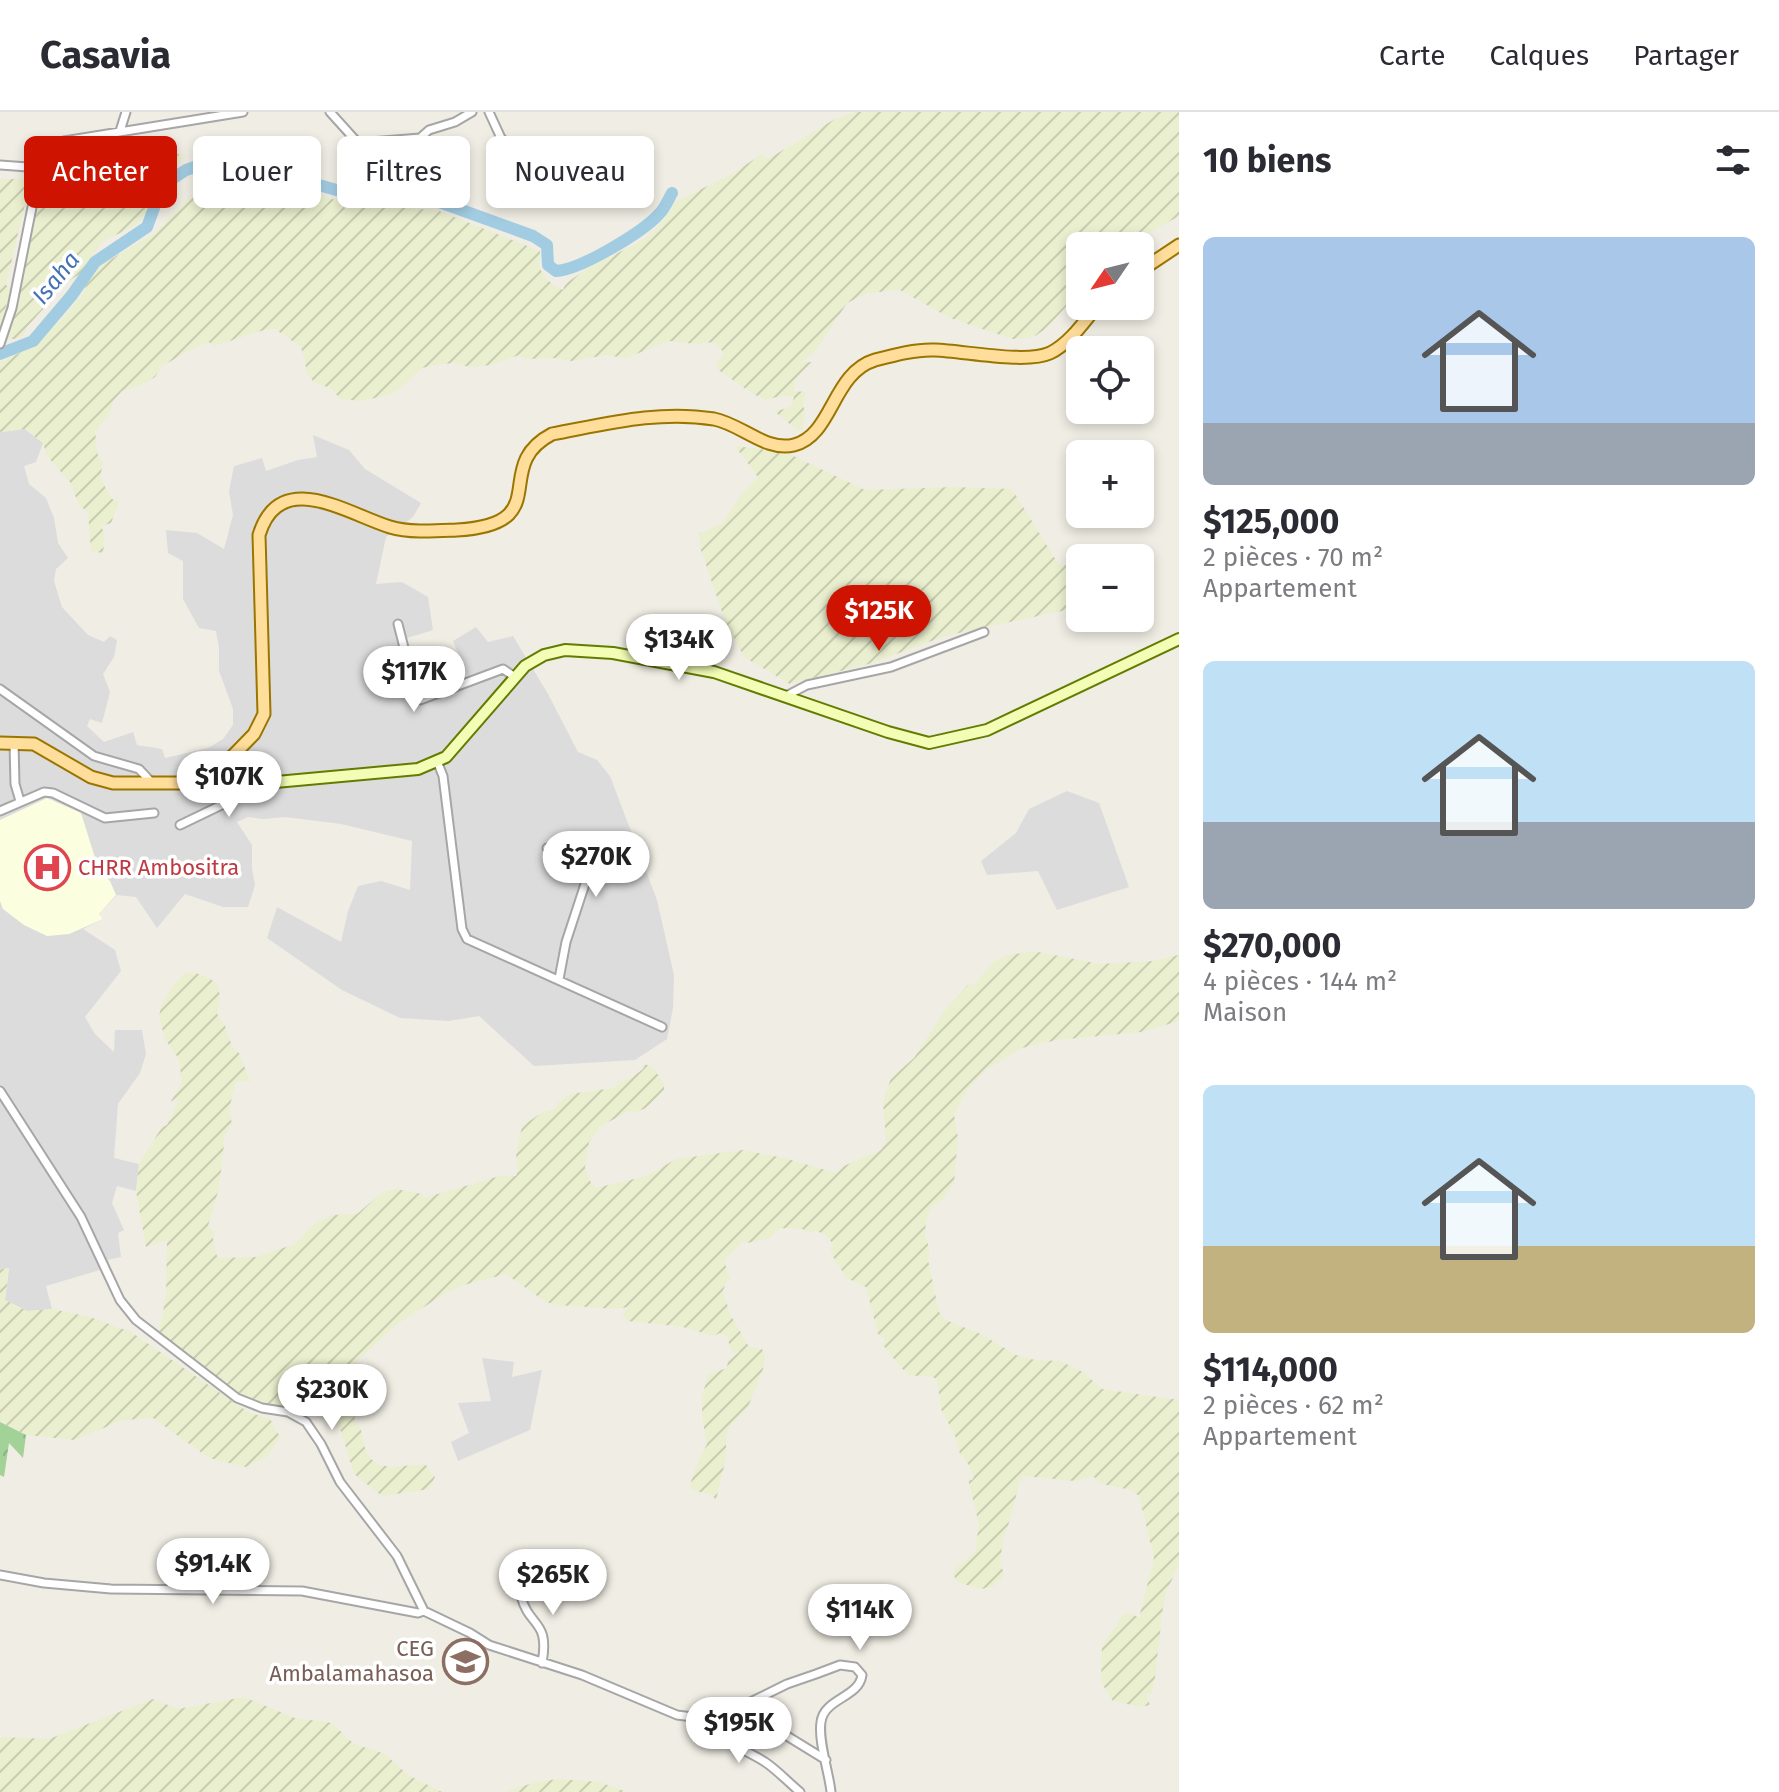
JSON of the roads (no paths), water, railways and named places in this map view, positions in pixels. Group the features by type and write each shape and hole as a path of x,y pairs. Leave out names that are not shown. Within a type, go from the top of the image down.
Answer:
{"main road":[{"path":"1154,262 1179,245"},
{"path":"0,743 34,744 91,777 113,783 190,783 219,770 254,734 264,714 259,535 268,516 282,504 304,498 327,501 391,527 413,530 487,527 513,512 519,499 526,455 537,442 552,434 660,415 716,419 767,442 793,445 809,439 846,380 857,369 873,361 932,349 1029,357 1048,355 1060,348 1085,320"}],"street":[{"path":"120,131 126,112"},
{"path":"92,136 243,112"},
{"path":"330,112 358,143 420,138 429,130 455,122 472,112"},
{"path":"489,112 500,136"},
{"path":"0,165 24,167"},
{"path":"0,344 5,334 31,208"},
{"path":"398,624 417,699 503,669 515,677"},
{"path":"786,696 807,685 891,667 984,632"},
{"path":"190,783 222,787 418,769 446,757 525,666 544,655 565,650 613,653 714,672 888,732 929,743 987,730 1179,639"},
{"path":"0,689 94,756 139,769 152,783"},
{"path":"14,743 15,784 20,801"},
{"path":"437,761 443,776 462,929 467,939 662,1027"},
{"path":"180,825 266,784"},
{"path":"0,811 44,792 105,818 154,813"},
{"path":"547,848 566,863 585,871 585,884 566,942 559,979"},
{"path":"0,1091 81,1217 127,1310 237,1398 262,1408 288,1412 306,1422 340,1482 397,1556 424,1611 489,1645 582,1675 666,1711 708,1719 724,1715 787,1684 840,1665 855,1667 862,1675 858,1687 835,1702 822,1716 820,1723 831,1792"},
{"path":"536,1569 531,1582 525,1584 527,1591 521,1596 524,1606 541,1626 545,1645 542,1663"},
{"path":"0,1575 44,1583 111,1589 302,1591 418,1613 424,1611"},
{"path":"724,1715 787,1736 826,1760"},
{"path":"708,1719 721,1735 766,1762 800,1792"}],"waterway":[{"name":"Isaha","path":"0,354 33,341 95,262 147,227 160,192 169,181 186,170 209,162 270,163 312,183 357,196 431,199 533,236 547,245 548,265 556,271 580,264 626,240 659,214 672,193"}],"place":[{"name":"CHRR Ambositra","path":"47,867"},
{"name":"CEG Ambalamahasoa","path":"465,1661"}]}
